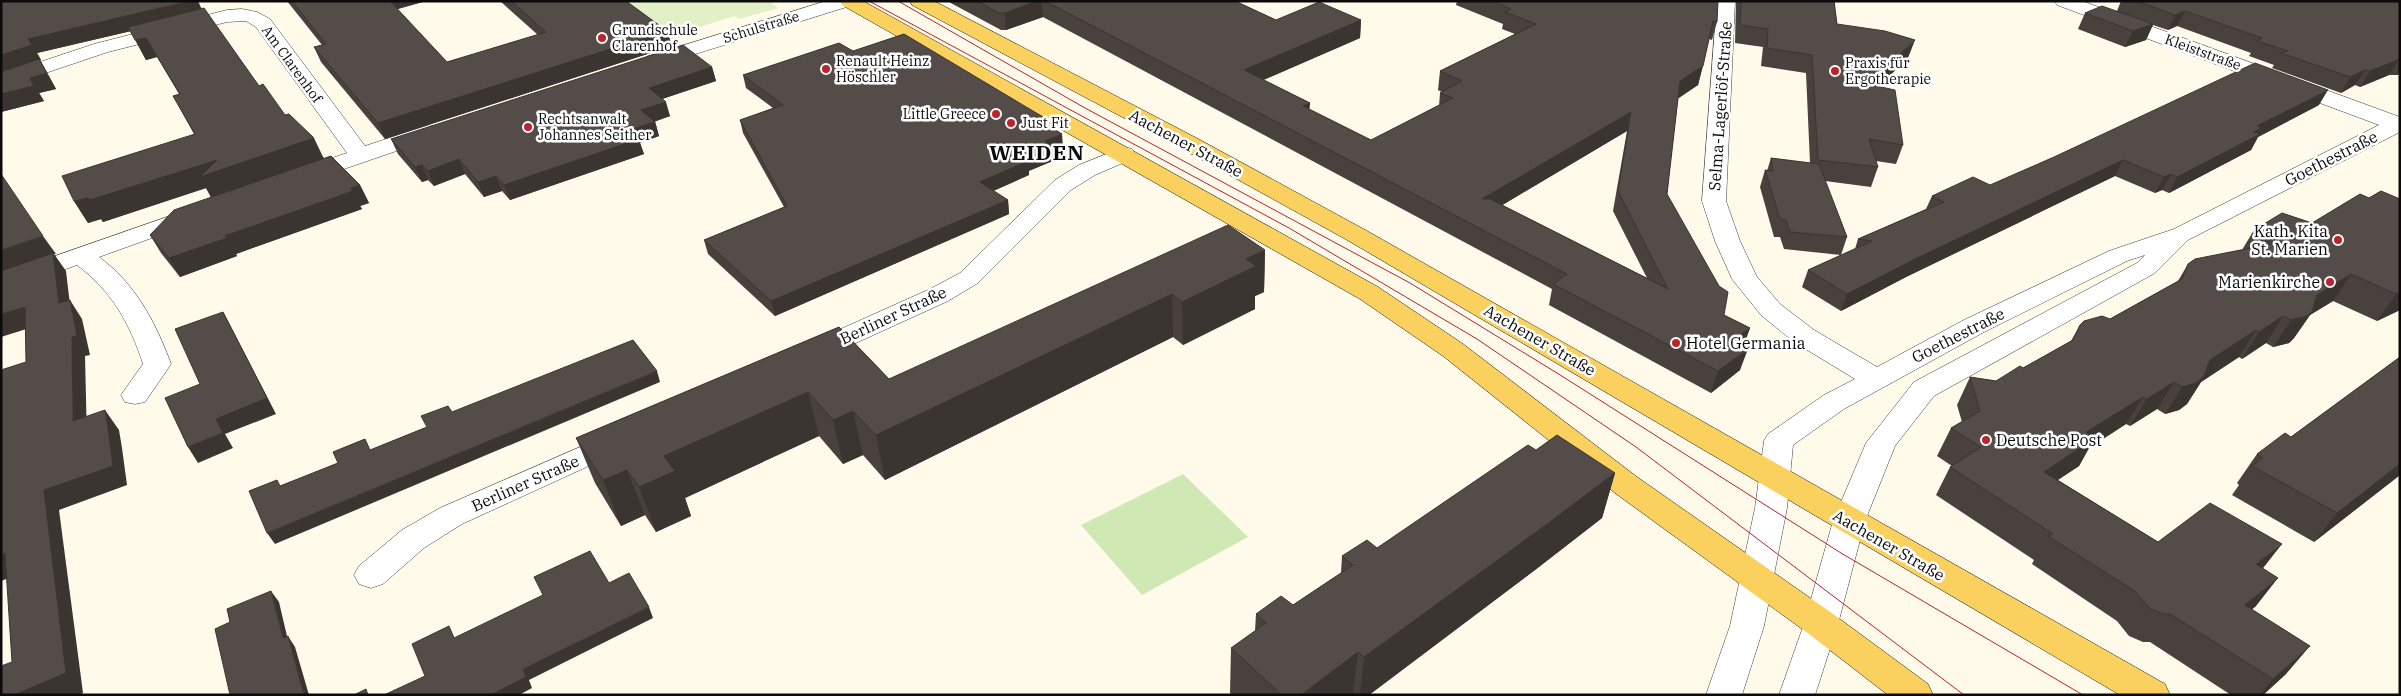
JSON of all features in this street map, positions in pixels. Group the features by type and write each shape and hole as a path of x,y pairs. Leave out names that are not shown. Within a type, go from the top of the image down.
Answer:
{"main road":[{"path":"848,1 1124,154 1369,293 1402,314 1453,350 1633,491 1821,624 1915,695"},
{"name":"Aachener Straße","path":"919,1 1240,170 1349,231 1676,418 1775,478 2152,695"}],"street":[{"name":"Schulstraße","path":"630,68 848,1"},
{"name":"Kleiststraße","path":"2064,1 2395,130"},
{"name":"Selma-Lagerlöf-Straße","path":"1720,3 1714,201 1722,229 1746,280 1777,315 1875,378"},
{"name":"Am Clarenhof","path":"1,82 101,48 227,16 243,14 255,16 263,24 360,155"},
{"path":"285,182 444,127"},
{"name":"Goethestraße","path":"1775,478 1778,440 1834,402 1875,378 1974,326 2118,256 2183,234 2395,130"},
{"name":"Berliner Straße","path":"788,364 939,295 969,278 1063,185 1087,170 1124,154"},
{"path":"1,284 210,209"},
{"name":"Goethestraße","path":"1797,695 1821,624 1849,521 1881,443 1924,388 2146,268 2183,234"},
{"path":"80,255 110,279 130,304 150,341 157,364 135,395"},
{"name":"Berliner Straße","path":"371,575 413,539 451,516 645,428"},
{"path":"1724,695 1747,626 1775,478"}],"green space":[{"path":"626,1 769,1 778,8 740,19 734,16 684,32 688,35 673,40"},
{"path":"1183,474 1248,537 1142,595 1081,525"}],"building":[{"path":"1,1 190,1 28,39 32,45 1,55"},
{"path":"292,1 390,1 447,62 546,32 511,1 626,1 667,31 378,123 314,47 326,44"},
{"path":"977,1 1036,1 1005,13 999,13"},
{"path":"1045,1 1235,1 1276,20 1319,2 1361,20 1244,70 1310,103 1303,106 1371,140 1453,98 1440,93 1462,81 1440,71 1536,24 1505,12 1511,9 1493,1 1718,1 1717,22 1713,21 1703,66 1680,81 1667,194 1719,286 1728,292 1724,315 1750,328 1732,341 1748,349 1718,371 1553,284 1567,274","holes":["1631,112 1618,191 1668,289 1490,199 1482,199"]},
{"path":"1741,1 1834,1 1837,24 1885,31 1915,40 1867,84 1895,90 1903,145 1869,139 1878,167 1818,160 1812,55 1767,48 1768,29 1740,25"},
{"path":"2137,1 2400,1 2400,59 2370,71 2365,70 2350,77 2281,53 2288,51 2257,41 2262,38 2185,11 2175,15"},
{"path":"2102,6 2153,24 2133,31 2085,13"},
{"path":"204,8 259,86 263,84 285,115 289,114 314,138 200,177 217,160 90,200 88,198 74,201 62,176 195,134 173,96 180,94 146,38 135,40 128,27"},
{"path":"904,34 1043,117 1038,119 1062,134 1045,141 1054,146 1024,159 1028,161 980,182 1008,200 771,301 704,240 787,206 740,120 783,105 743,75 839,43 853,51"},
{"path":"683,45 712,67 649,88 666,102 641,110 655,122 629,130 639,139 504,185 496,176 478,182 459,159 428,171 422,165 415,167 391,139"},
{"path":"39,59 47,73 30,78 34,86 1,94 1,72"},
{"path":"2255,63 2328,90 2257,126 2261,128 2254,132 2260,134 2177,177 2171,174 2164,177 2123,160 1913,260 1847,294 1808,270 1872,241 1858,239 1944,202 1932,196 1973,177 1990,185"},
{"path":"331,156 360,185 351,188 353,191 225,236 227,238 169,258 150,235 174,210"},
{"path":"1771,158 1819,164 1847,237 1790,232 1786,220 1780,219 1765,170 1773,171"},
{"path":"1,174 43,236 1,250"},
{"path":"2381,191 2400,199 2400,293 2396,294 2351,274 2317,295 2312,312 2307,316 2291,320 2283,316 2259,332 2256,330 2210,360 2204,376 2196,383 2182,387 2174,382 2147,399 2143,397 2086,432 2095,438 2044,472 2158,542 2210,503 2282,544 2256,564 2278,578 2245,605 2310,646 2273,679 2170,614 2163,614 2149,608 2136,592 2048,536 2053,534 1950,467 1981,447 1951,428 1980,411 1970,377 1996,381 2020,366 2023,368 2073,340 2084,321 2102,316 2110,319 2182,279 2188,264 2195,259 2281,242 2254,230 2282,213 2312,223 2360,194 2369,198"},
{"path":"1228,225 1265,250 1246,259 1256,266 1182,302 1172,294 876,435 853,411 833,420 808,392 664,456 675,471 639,487 627,470 603,480 576,438 839,327 889,379"},
{"path":"53,253 59,303 70,300 77,336 72,337 73,421 105,410 113,466 44,490 66,673 14,695 1,695 1,666 12,662 5,553 1,555 1,370 26,362 25,307 1,314 1,271"},
{"path":"223,312 267,398 216,419 223,433 188,447 165,398 200,384 175,329"},
{"path":"633,340 657,371 267,533 249,491 277,480 280,486 338,463 333,452 365,439 370,450 427,427 421,416 448,406 452,412"},
{"path":"2400,357 2400,464 2337,513 2252,466 2263,458 2257,454 2285,433 2291,437"},
{"path":"1557,435 1615,473 1364,657 1358,652 1301,695 1282,695 1231,648 1266,623 1256,614 1281,596 1293,605 1353,565 1342,556 1367,540 1377,548 1528,445 1536,450"},
{"path":"590,551 609,583 629,573 649,607 523,669 526,677 491,695 384,695 425,676 412,644 449,626 454,638 543,595 534,577"},
{"path":"271,591 283,638 288,636 304,695 230,695 215,629 230,622 227,609"},
{"path":"366,689 368,695 354,695"}],"tram line":[{"path":"869,1 1289,228 1477,339 1636,447 1964,695"},
{"path":"898,1 1085,108 1410,283 1557,373 1841,553 2083,695"}],"place":[{"name":"Grundschule Clarenhof","path":"602,38"},
{"name":"Renault Heinz Höschler","path":"826,69"},
{"name":"Praxis für Ergotherapie","path":"1835,71"},
{"name":"Little Greece","path":"996,114"},
{"name":"Just Fit","path":"1011,123"},
{"name":"Rechtsanwalt Johannes Seither","path":"528,127"},
{"name":"Kath. Kita St. Marien","path":"2338,240"},
{"name":"Marienkirche","path":"2330,282"},
{"name":"Hotel Germania","path":"1676,343"},
{"name":"Deutsche Post","path":"1986,440"}],"district":[{"name":"WEIDEN","path":"1037,153"}]}
